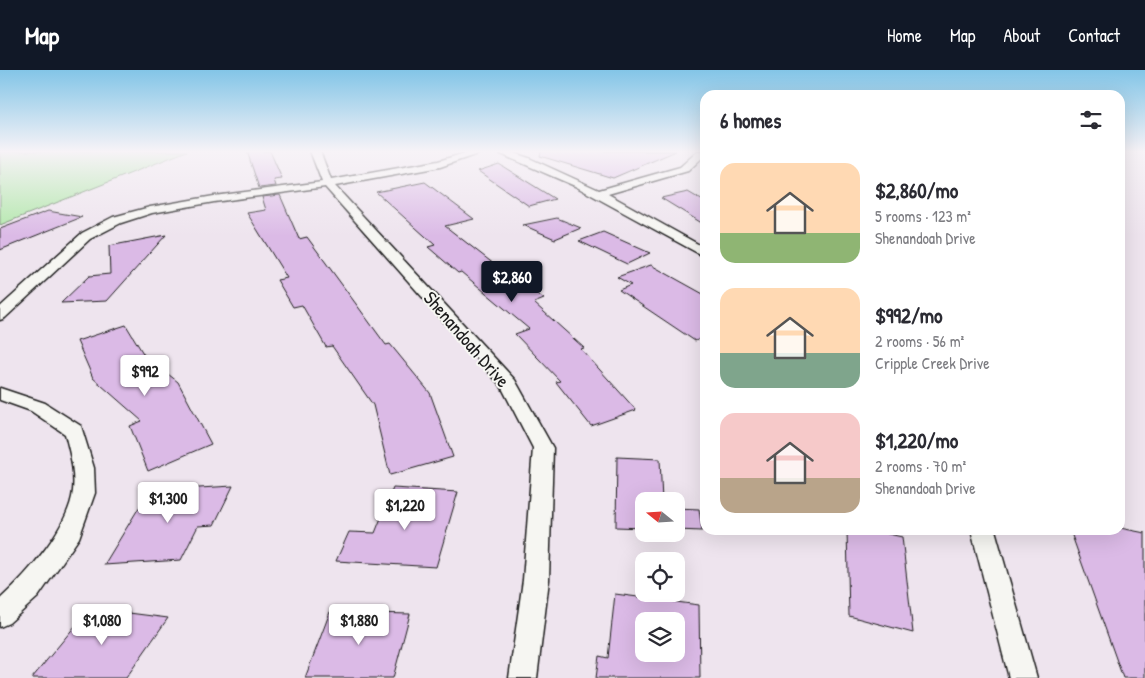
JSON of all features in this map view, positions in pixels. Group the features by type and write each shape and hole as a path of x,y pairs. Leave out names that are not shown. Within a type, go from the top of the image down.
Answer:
{"street":[{"name":"Shenandoah Drive","path":"326,179 328,184 509,384 543,448 536,580 523,678"},
{"path":"0,315 86,236 118,220 150,210 214,198 354,179"},
{"path":"570,179 599,193 700,249"},
{"path":"599,193 647,179"},
{"path":"0,394 38,407 74,431 84,468 84,493 71,531 29,589 0,615"},
{"path":"984,535 1023,678"}],"green space":[{"path":"0,179 115,179 0,225"}],"building":[{"path":"256,179 279,179 274,180 276,186 259,188"},
{"path":"490,179 524,179 555,199 529,206"},
{"path":"425,182 474,219 445,226 508,275 511,274 544,299 534,303 584,348 581,349 636,410 591,426 556,382 560,381 515,334 529,329 428,247 435,245 376,192"},
{"path":"688,192 700,199 700,222 661,198"},
{"path":"280,195 299,239 307,237 386,345 390,344 430,393 453,457 390,475 373,405 332,346 326,347 302,305 293,307 277,280 287,278 247,213 266,210 262,197"},
{"path":"48,211 82,217 0,250 0,229"},
{"path":"557,218 581,228 555,239 523,225"},
{"path":"603,232 650,253 627,264 579,241"},
{"path":"166,235 107,301 61,303 89,276 110,274 109,246"},
{"path":"651,265 700,292 700,339 695,341 619,290 631,285 617,277"},
{"path":"126,325 144,355 178,382 211,444 148,471 130,426 142,421 93,378 77,341"},
{"path":"617,457 660,459 662,492 635,492 635,528 616,527"},
{"path":"233,486 214,525 198,526 181,560 104,565 149,491"},
{"path":"393,488 458,492 436,567 336,561 349,532 375,533"},
{"path":"685,508 699,509 700,531 685,530"},
{"path":"1125,529 1145,533 1145,678 1123,678 1072,535 1125,535"},
{"path":"847,535 893,535 902,537 913,633 849,616"},
{"path":"615,594 635,597 635,602 676,602 699,605 700,678 596,678 599,656 608,658"},
{"path":"90,608 168,618 126,678 32,678"},
{"path":"330,612 410,614 393,678 305,678"}]}
